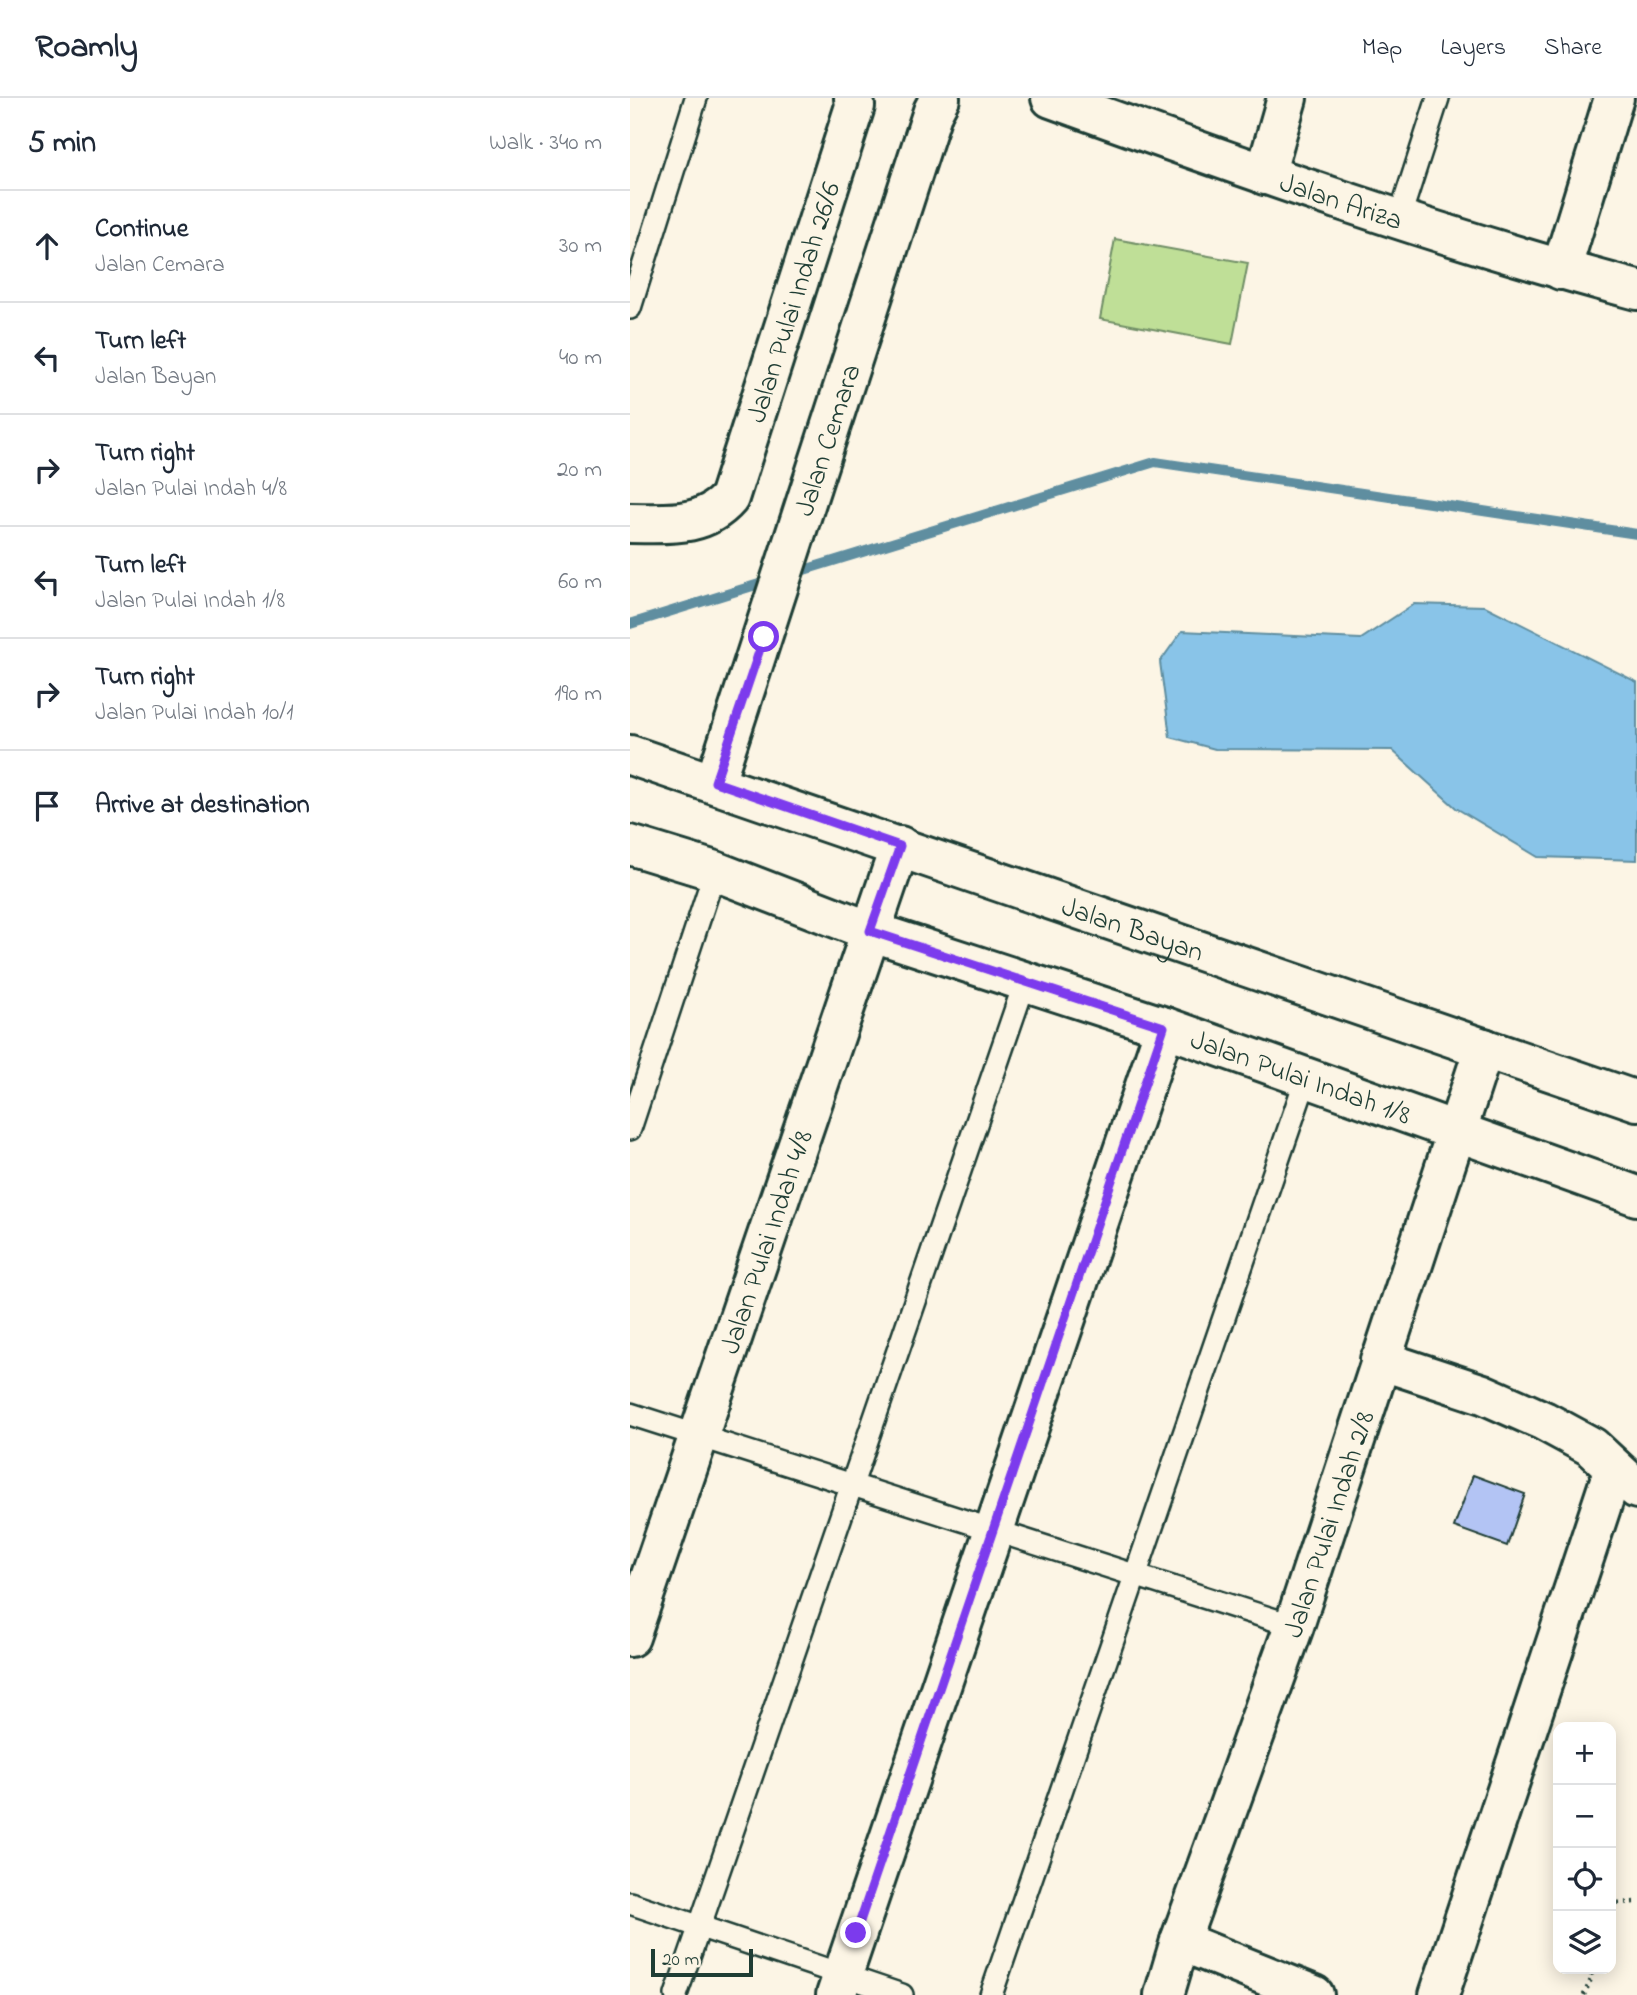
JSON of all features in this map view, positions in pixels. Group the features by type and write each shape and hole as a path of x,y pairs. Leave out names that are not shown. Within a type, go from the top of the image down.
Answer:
{"street":[{"name":"Jalan Cemara","path":"715,782 933,111 940,98"},
{"name":"Jalan Ariza","path":"1051,98 1118,109 1265,175 1561,270 1637,290"},
{"path":"1265,175 1287,98"},
{"path":"1561,270 1614,98"},
{"name":"Jalan Pulai Indah 26/6","path":"630,523 685,523 716,512 729,498 855,102"},
{"name":"Jalan Bayan","path":"630,755 1637,1101"},
{"name":"Jalan Pulai Indah 1/8","path":"630,845 715,871 870,931 1164,1027 1306,1079 1457,1129 1637,1196"},
{"name":"Jalan Pulai Indah 4/8","path":"630,1637 900,846"},
{"path":"839,1985 1164,1027"},
{"name":"Jalan Pulai Indah 2/8","path":"1164,1995 1180,1941 1294,1626 1484,1048"},
{"path":"1380,1360 1483,1394 1544,1421 1592,1447 1626,1478 1439,1995"},
{"path":"1180,1941 1314,1995"}],"lane":[{"path":"630,308 696,98"},
{"path":"1399,219 1438,98"},
{"path":"630,1129 715,871"},
{"path":"676,1995 1025,982"},
{"path":"991,1995 1306,1079"},
{"path":"630,1414 1294,1626"},
{"path":"630,1903 699,1924 839,1985 902,1995"}],"path":[{"path":"1616,1903 1637,1902"},
{"path":"1584,1995 1591,1974"}],"green space":[{"path":"1115,239 1248,263 1232,344 1100,319"}],"water":[{"path":"1414,604 1485,606 1637,682 1637,860 1538,857 1456,808 1392,750 1215,749 1170,737 1160,662 1182,631 1361,639"}],"building":[{"path":"1473,1475 1525,1494 1507,1546 1454,1527"}],"waterway":[{"path":"791,574 1155,462 1637,534"},
{"path":"630,624 772,580"}],"route":[{"path":"764,637 715,782 900,846 870,931 1164,1027 856,1933"}]}
